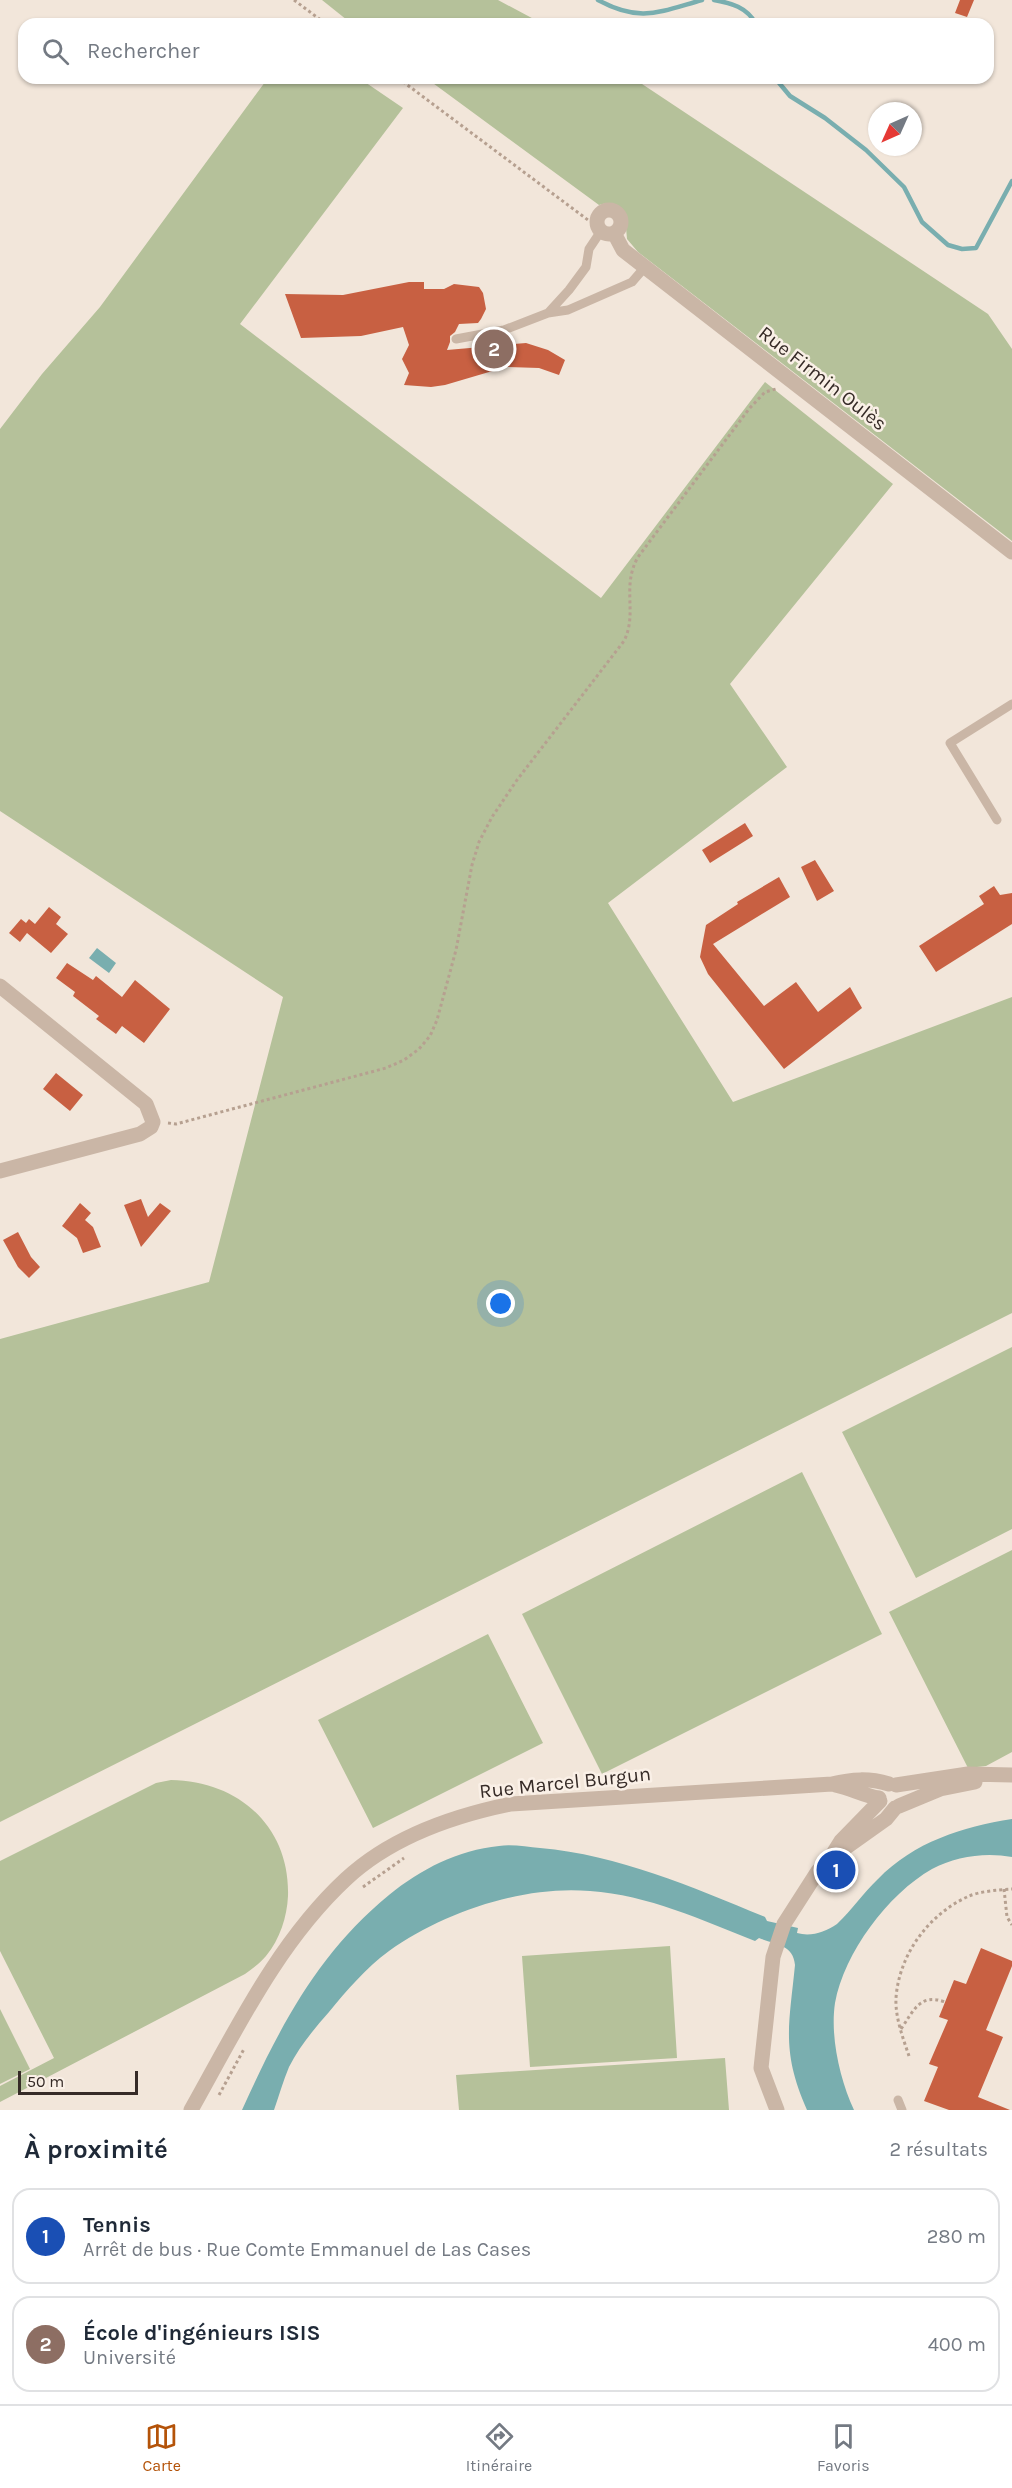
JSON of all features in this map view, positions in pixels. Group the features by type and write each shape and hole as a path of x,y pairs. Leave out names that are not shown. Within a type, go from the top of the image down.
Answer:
{"street":[{"name":"Rue Firmin Oulès","path":"604,228 623,250 1012,552"},
{"path":"0,986 146,1104 153,1122 151,1127 140,1134 0,1171"},
{"name":"Rue Marcel Burgun","path":"191,2110 260,1989 285,1950 315,1912 347,1878 388,1849 431,1827 470,1812 511,1804 832,1784 853,1779 877,1780 893,1784 968,1774 1010,1775"},
{"path":"880,1799 888,1808 897,1807 940,1789 1010,1775"},
{"name":"Rue Marcel Burgun","path":"832,1784 880,1799"},
{"path":"777,2110 761,2068 773,1957 784,1924 818,1871 841,1841 880,1799 882,1787 893,1784 904,1793 903,1800 886,1819 831,1857"}],"lane":[{"path":"548,313 582,274 586,267 589,249 604,228"},
{"path":"456,339 504,330 548,313 568,310 632,282 645,267"},
{"path":"997,820 950,743 1012,704"},
{"path":"898,2100 902,2110"}],"path":[{"path":"294,0 318,18"},
{"path":"406,84 588,219 604,228"},
{"path":"153,1122 176,1124 339,1082 395,1064 412,1055 424,1043 437,1020 447,986 472,865 480,842 496,811 517,780 621,647 628,634 630,621 629,578 638,557 748,409 765,392 778,388 787,376"},
{"path":"356,1893 405,1857"},
{"path":"1004,1889 1006,1917 1012,1925"},
{"path":"909,2056 900,2030 896,1999 902,1968 916,1940 941,1913 968,1896 1012,1889"},
{"path":"900,2030 923,2001 933,1998 945,2002"},
{"path":"216,2100 248,2041"}],"green space":[{"path":"322,0 498,0 532,18 344,18"},
{"path":"264,84 368,84 403,108 240,324 601,598 765,382 893,484 730,684 787,767 608,903 733,1102 1012,997 1012,1313 0,1822 0,1339 209,1282 283,997 0,811 0,429 42,374 100,307"},
{"path":"434,84 642,84 988,314 1012,349 1012,541 638,252 627,239 625,216 621,209 607,203 599,205"},
{"path":"1012,1347 1012,1529 916,1578 842,1432"},
{"path":"802,1472 882,1634 602,1774 522,1614"},
{"path":"1012,1550 1012,1752 986,1766 968,1768 889,1612"},
{"path":"488,1634 543,1743 373,1828 318,1720"},
{"path":"171,1780 196,1782 218,1789 238,1799 256,1813 270,1829 280,1849 286,1871 288,1896 279,1935 264,1959 245,1974 0,2102 0,2086 54,2058 0,1951 0,1861 156,1783"},
{"path":"670,1946 677,2058 530,2067 522,1956"},
{"path":"0,2009 30,2069 0,2084"},
{"path":"725,2058 729,2110 459,2110 456,2075"}],"water":[{"path":"97,948 116,963 109,973 89,958"},
{"path":"1012,1819 1012,1857 971,1856 932,1869 900,1893 884,1909 858,1945 840,1984 834,2016 837,2058 854,2110 807,2110 793,2071 790,2054 789,2022 795,1965 794,1958 787,1949 759,1938 755,1941 654,1903 612,1893 565,1890 512,1897 459,1913 410,1937 389,1951 350,1988 302,2045 289,2067 274,2110 242,2110 286,2021 321,1967 341,1942 389,1895 427,1869 455,1856 484,1848 509,1845 598,1858 683,1884 765,1917 767,1921 798,1928 797,1933 813,1934 837,1924 873,1884 907,1855 957,1832"}],"building":[{"path":"960,0 974,0 967,17 955,13"},
{"path":"409,282 424,282 424,289 444,289 454,284 479,287 483,293 486,309 481,319 478,323 459,324 450,336 447,350 526,343 548,350 565,360 559,375 539,368 506,367 445,385 431,387 404,385 409,373 402,359 409,345 403,327 361,336 301,338 285,294 343,295"},
{"path":"745,823 753,836 710,863 702,850"},
{"path":"815,860 834,891 817,901 801,867"},
{"path":"779,877 790,897 713,944 764,1006 796,982 818,1012 850,987 862,1008 784,1069 708,974 700,957 706,925 738,904 737,902"},
{"path":"994,886 1000,895 1012,893 1012,924 936,972 919,946 984,904 979,896"},
{"path":"49,907 61,917 56,924 68,934 51,953 27,933 20,942 9,933 21,919 26,923 29,919 35,924"},
{"path":"67,963 93,980 96,976 122,997 135,980 170,1009 144,1043 122,1026 116,1034 96,1019 99,1016 73,996 75,992 56,978"},
{"path":"56,1073 83,1095 70,1111 43,1089"},
{"path":"141,1199 148,1217 160,1203 171,1211 141,1247 124,1205"},
{"path":"80,1203 91,1213 85,1220 93,1227 101,1247 83,1253 77,1238 62,1226"},
{"path":"18,1232 31,1257 40,1267 29,1278 18,1267 3,1240"},
{"path":"981,1948 1012,1961 1012,1966 986,2030 1003,2037 978,2097 1010,2110 949,2110 924,2101 938,2067 929,2064 948,2020 939,2017 954,1980 966,1984"}],"waterway":[{"path":"598,0 613,7 638,13 661,11 702,0"},
{"path":"714,0 732,4 752,18"},
{"path":"780,84 790,96 825,118 866,150 904,187 922,222 948,245 962,249 976,248 1012,181"}],"place":[{"name":"École d'ingénieurs ISIS","path":"494,349"},
{"name":"Tennis","path":"836,1870"}]}
